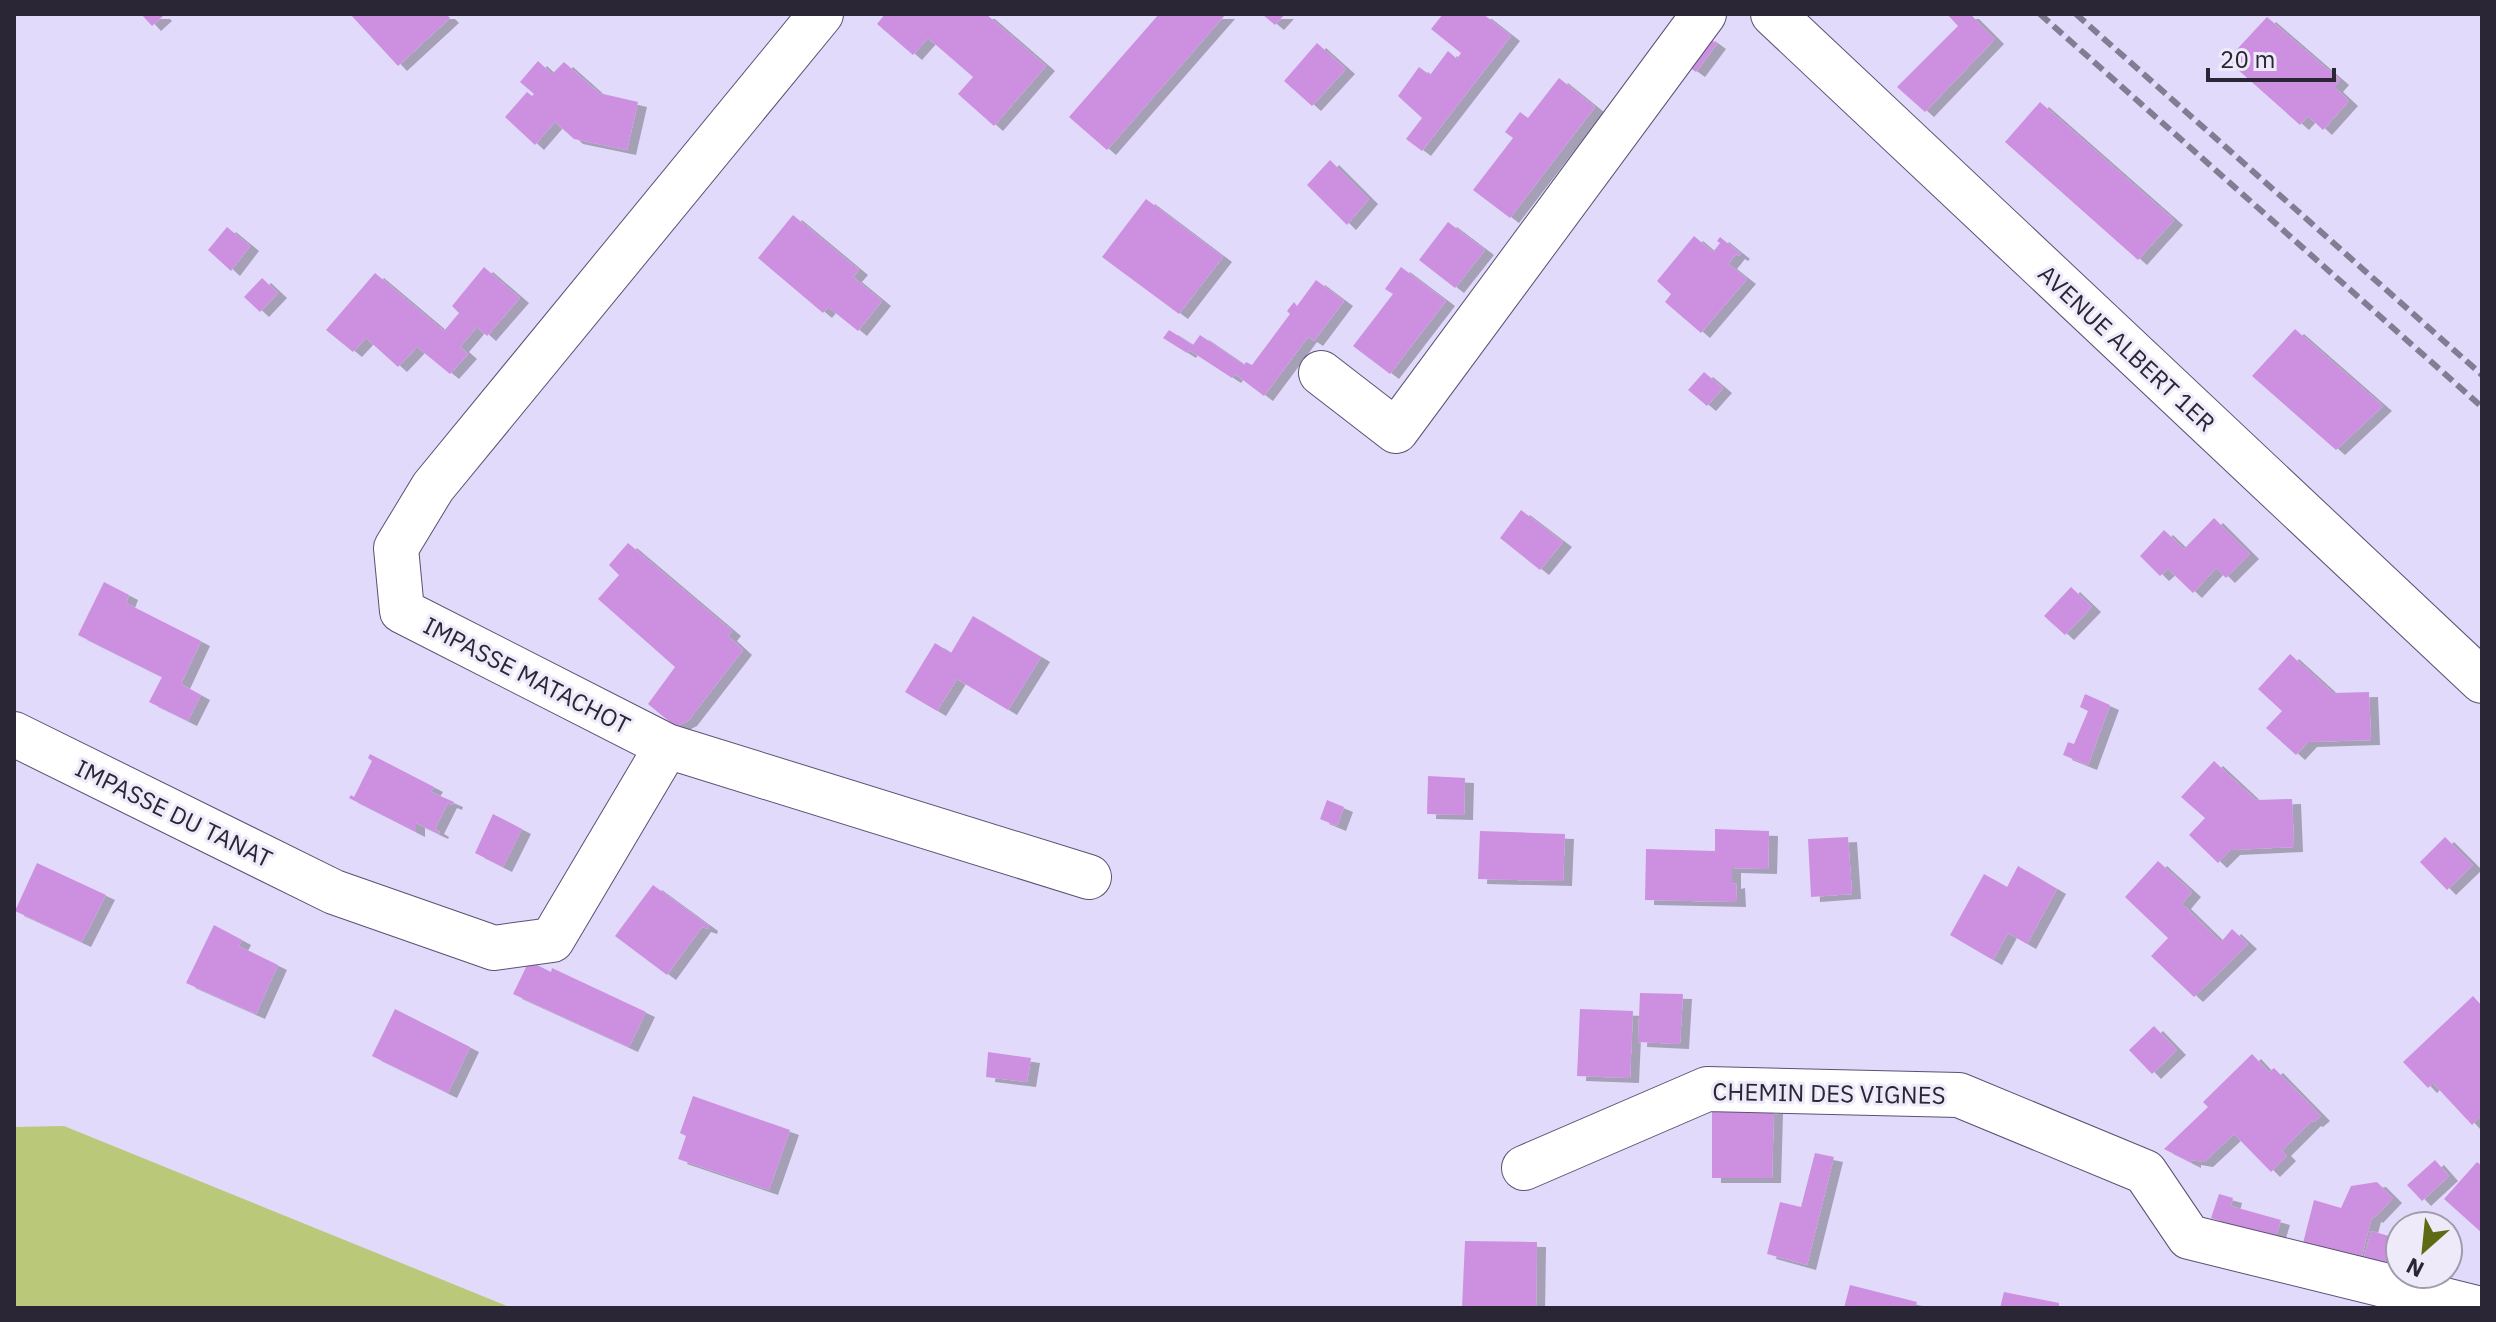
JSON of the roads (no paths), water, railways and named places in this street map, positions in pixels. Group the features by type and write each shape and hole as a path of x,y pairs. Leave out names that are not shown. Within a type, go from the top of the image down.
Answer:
{"street":[{"name":"IMPASSE MATACHOT","path":"821,14 433,487 396,548 402,611 667,746 1089,877"},
{"path":"1321,373 1396,431 1704,14"},
{"name":"AVENUE ALBERT 1ER","path":"1773,14 2482,681"},
{"name":"IMPASSE DU TANAT","path":"14,734 334,892 494,948 552,940 667,746"},
{"name":"CHEMIN DES VIGNES","path":"1524,1168 1707,1089 1959,1095 2145,1172 2189,1237 2477,1308"}],"railway":[{"path":"2040,14 2482,407"},
{"path":"2076,14 2482,375"}]}
